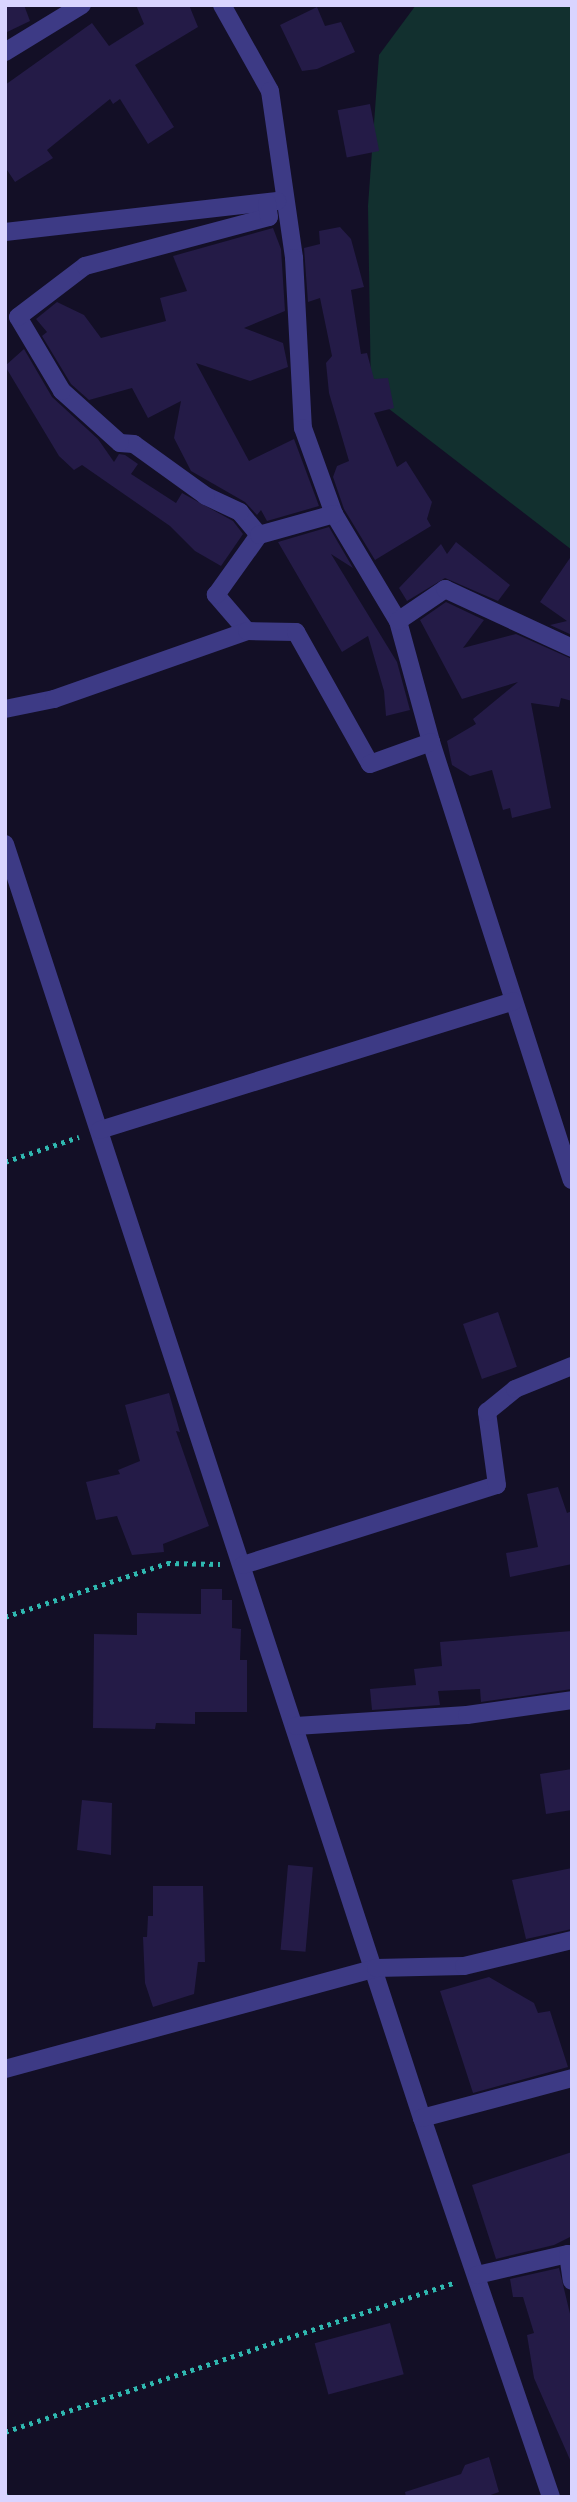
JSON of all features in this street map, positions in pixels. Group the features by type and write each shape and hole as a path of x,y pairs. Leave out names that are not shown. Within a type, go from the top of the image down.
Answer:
{"street":[{"path":"5,52 82,5"},
{"path":"222,5 270,91 275,202 294,258 303,428 334,514 398,621 431,742 572,1180"},
{"path":"5,232 275,202"},
{"path":"259,535 240,512 206,496 134,444 120,443 72,400 18,317 85,266 269,217 275,202"},
{"path":"247,631 216,595 259,535 334,514"},
{"path":"398,621 445,589 572,648"},
{"path":"5,709 54,699 247,631 296,632 370,764 431,742"},
{"path":"5,844 376,1968 422,2118 551,2497"},
{"path":"100,1130 513,1001"},
{"path":"243,1565 496,1485 487,1412 515,1389 572,1366"},
{"path":"296,1726 467,1715 572,1700"},
{"path":"5,2069 376,1968 464,1966 572,1940"},
{"path":"422,2118 572,2078"},
{"path":"477,2275 568,2254 572,2281"}],"path":[{"path":"5,1162 100,1130"},
{"path":"5,1617 167,1563 243,1565"},
{"path":"5,2432 477,2275"}],"green space":[{"path":"416,5 572,5 572,550 371,395 368,206 379,55"}],"building":[{"path":"5,5 24,5 30,21 5,33"},
{"path":"136,5 189,5 198,27 135,65 174,127 148,144 120,99 113,104 110,99 47,150 53,158 15,182 5,167 5,85 92,23 109,46 144,24"},
{"path":"317,7 325,26 341,22 355,52 317,69 302,71 280,25"},
{"path":"370,104 379,151 347,157 338,110"},
{"path":"340,227 351,239 364,287 351,290 361,354 367,353 374,379 388,378 394,408 374,413 397,467 406,461 432,502 427,519 431,526 375,560 344,509 333,477 337,466 349,461 329,393 326,363 332,356 320,298 308,302 304,248 320,244 319,231"},
{"path":"273,228 281,249 285,311 244,328 283,343 288,367 250,381 196,363 249,461 294,439 319,506 267,521 261,510 257,515 245,502 191,471 174,438 181,401 148,418 132,388 89,400 71,384 42,336 47,332 36,319 57,302 84,315 101,338 166,321 160,298 187,291 173,256"},
{"path":"24,349 52,397 98,439 114,462 119,454 125,455 138,464 131,474 176,503 182,493 233,521 243,534 221,566 195,551 170,526 82,465 74,470 59,456 5,366"},
{"path":"329,527 353,568 331,554 397,662 410,710 386,716 384,691 368,636 342,652 278,542"},
{"path":"456,542 510,585 498,601 445,578 407,601 399,588 441,544 447,554"},
{"path":"572,555 572,635 550,625 567,621 540,602"},
{"path":"446,602 484,620 463,648 516,634 572,659 572,701 561,698 559,707 531,703 551,808 512,818 510,808 503,810 492,770 470,776 452,765 447,741 476,724 473,719 518,682 462,699 420,620"},
{"path":"498,1312 517,1367 482,1379 463,1324"},
{"path":"169,1393 180,1432 176,1431 209,1526 163,1544 164,1552 132,1555 117,1516 96,1520 86,1482 120,1474 118,1470 140,1461 125,1405"},
{"path":"558,1487 567,1513 572,1511 572,1564 510,1577 506,1553 538,1547 527,1494"},
{"path":"201,1589 222,1589 222,1600 232,1600 232,1628 241,1629 240,1660 247,1660 247,1712 195,1712 195,1724 156,1723 155,1729 93,1728 94,1634 137,1635 137,1613 201,1614"},
{"path":"572,1631 572,1689 481,1702 480,1689 438,1691 440,1705 372,1710 370,1689 416,1685 414,1669 442,1666 440,1642"},
{"path":"572,1769 572,1810 546,1814 540,1774"},
{"path":"82,1800 112,1803 111,1855 77,1850"},
{"path":"288,1865 313,1867 305,1952 281,1950"},
{"path":"572,1868 572,1929 526,1939 512,1880"},
{"path":"153,1886 203,1886 205,1962 198,1962 194,1994 153,2007 145,1983 143,1937 147,1937 148,1916 153,1916"},
{"path":"489,1977 534,2003 538,2013 550,2011 568,2067 473,2093 440,1991"},
{"path":"572,2152 572,2236 554,2245 496,2259 472,2185"},
{"path":"559,2268 572,2322 571,2462 534,2378 527,2335 534,2333 523,2297 513,2297 510,2279"},
{"path":"390,2323 404,2374 328,2394 315,2343"},
{"path":"489,2457 499,2492 485,2497 406,2497 405,2492 461,2474 465,2465"}]}
